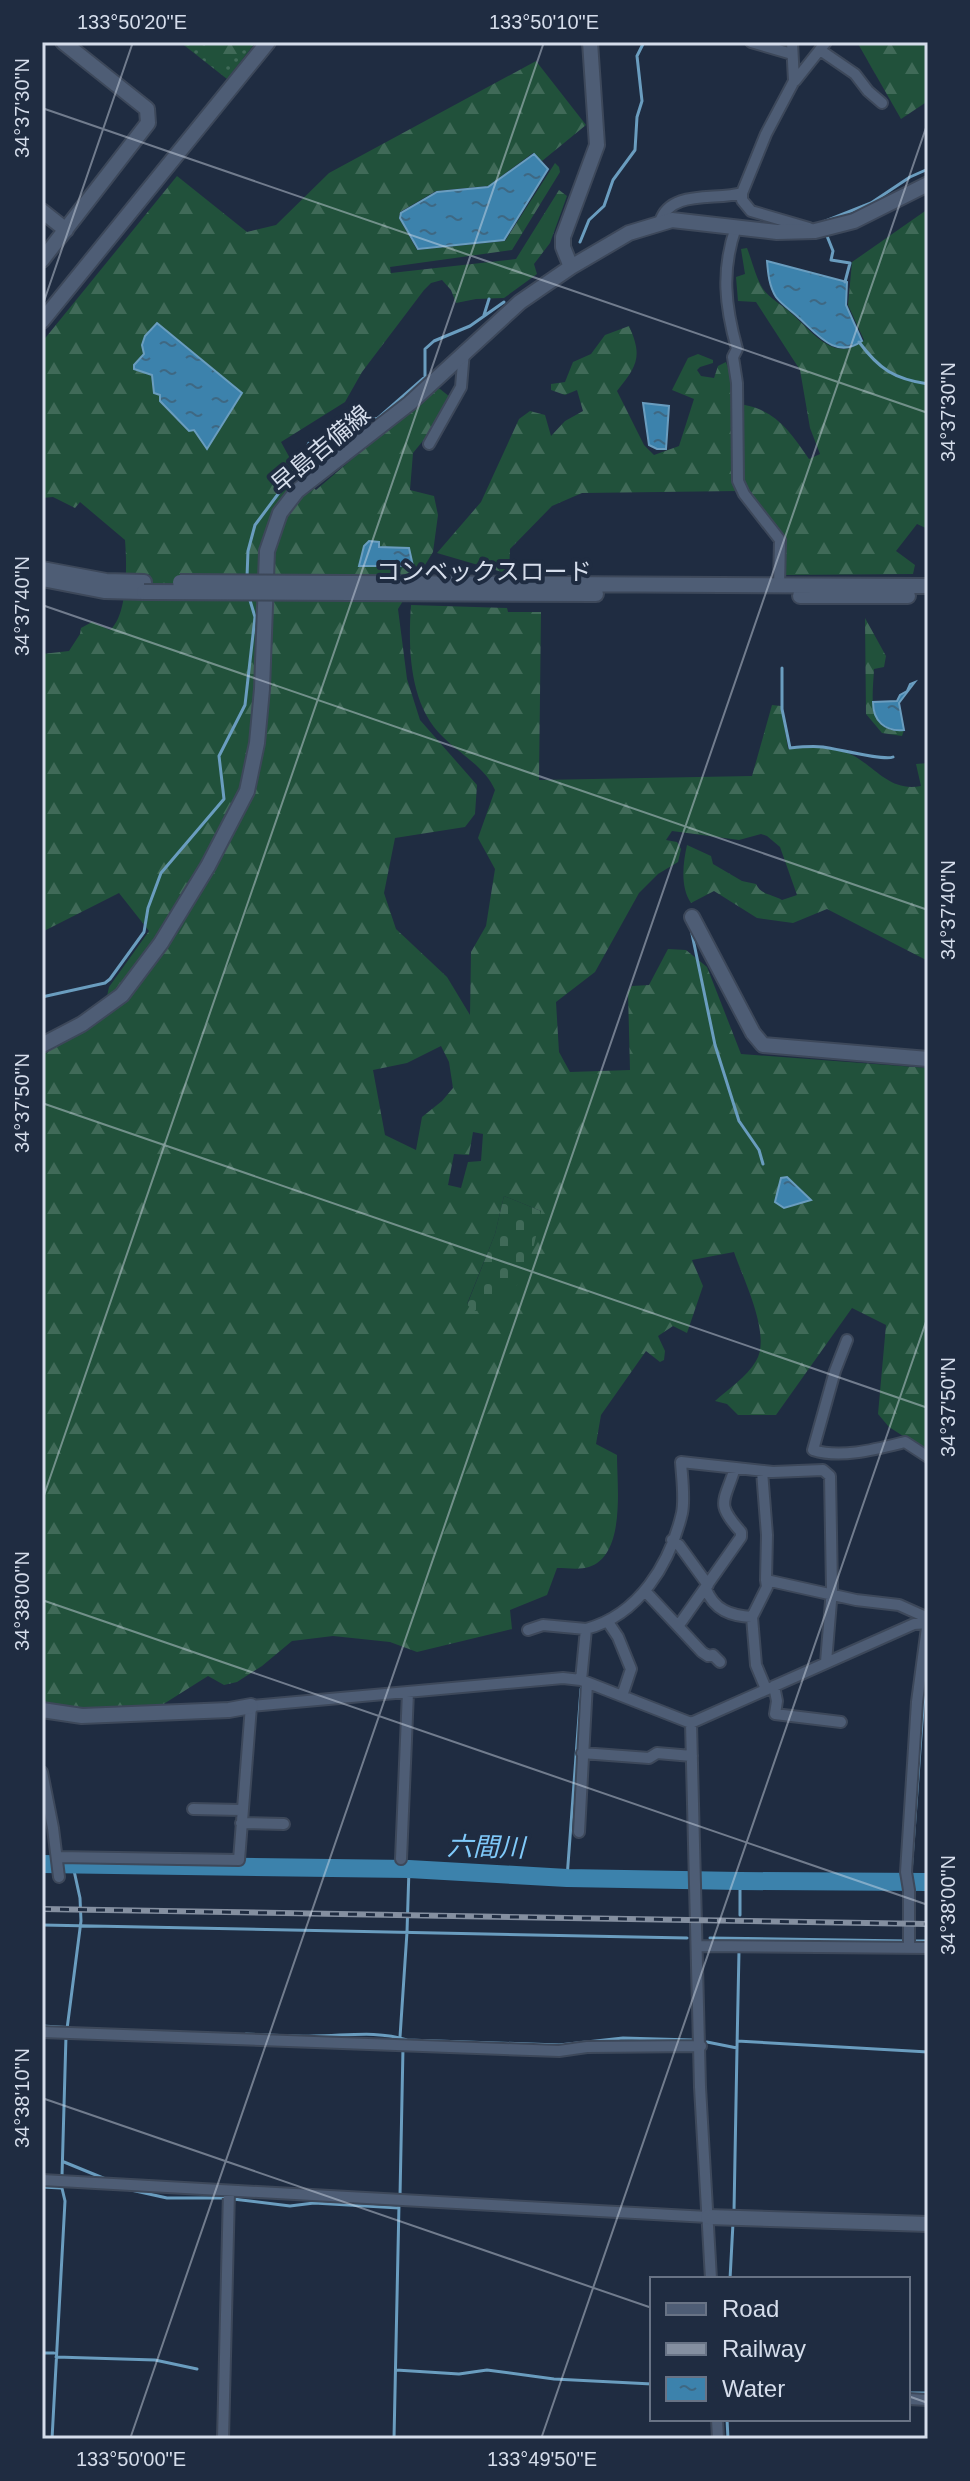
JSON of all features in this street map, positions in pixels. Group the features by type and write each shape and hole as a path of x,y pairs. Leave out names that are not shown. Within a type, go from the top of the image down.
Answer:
{"street":[{"path":"42,260 148,123 149,115 147,109 63,42"},
{"path":"42,321 268,42"},
{"path":"571,267 563,247 563,237 597,145 590,42"},
{"path":"751,42 792,54"},
{"path":"792,42 795,73 792,85"},
{"path":"815,231 751,211 742,200 766,134 792,85 823,46 882,103"},
{"name":"早島吉備線","path":"42,1045 82,1024 122,995 161,943 208,866 247,791 257,743 262,689 267,551 280,513 297,491 410,403 520,302 629,233 660,222 687,221 777,232 815,231 854,221 928,184"},
{"path":"660,222 666,209 689,198 742,193"},
{"path":"42,211 66,230"},
{"path":"736,227 726,253 727,311 737,349 733,357 737,383 738,481 744,494 780,540 779,586"},
{"path":"429,444 461,387 464,351"},
{"name":"コンベックスロード","path":"42,569 144,587"},
{"name":"コンベックスロード","path":"42,579 104,591 144,587 351,588 928,596"},
{"name":"コンベックスロード","path":"351,588 928,586"},
{"path":"692,917 753,1033 763,1045 928,1059"},
{"path":"847,1340 813,1450 827,1454 879,1449 905,1442 928,1457"},
{"path":"826,1662 832,1595 827,1454"},
{"path":"528,1630 543,1625 586,1629 608,1622 627,1610 645,1591 657,1573 683,1511 681,1462 762,1471 823,1470 830,1476"},
{"path":"679,1625 741,1537 741,1532 724,1514 723,1506 735,1468"},
{"path":"762,1471 767,1587 752,1617 756,1665 777,1701 775,1714 841,1722"},
{"path":"672,1540 679,1545 707,1587 713,1603 727,1613 752,1617"},
{"path":"766,1580 832,1595 899,1605 927,1621"},
{"path":"645,1591 702,1652 713,1655 720,1662"},
{"path":"42,1710 82,1716 229,1710 563,1678 584,1682 691,1723 826,1662 927,1621"},
{"path":"909,1943 906,1872 917,1702 927,1621"},
{"path":"608,1622 631,1669 622,1696"},
{"path":"579,1832 586,1629"},
{"path":"401,1859 408,1692"},
{"path":"58,1857 239,1860 251,1706"},
{"path":"691,1723 711,2277"},
{"path":"582,1753 649,1758 657,1753 692,1756"},
{"path":"42,1772 59,1877"},
{"path":"193,1809 241,1810"},
{"path":"241,1823 284,1824"},
{"path":"698,1946 909,1943 928,1948"},
{"path":"42,2032 559,2051 587,2047 701,2046"},
{"path":"42,2180 229,2196 400,2200 708,2217 928,2224"},
{"path":"223,2439 229,2196"}],"green space":[{"path":"180,42 256,42 227,79"},
{"path":"205,42 249,42 245,49 220,66 207,56"},
{"path":"857,42 928,42 928,101 901,119"},
{"path":"536,61 586,125 542,161 533,153 488,186 436,191 400,212 399,218 417,250 505,241 555,163 559,167 560,172 512,250 390,267 391,273 516,259 559,190 567,196 550,243 534,264 537,274 504,298 456,303 451,290 442,280 431,283 362,372 345,402 281,442 298,473 316,490 435,388 450,397 435,426 413,453 410,490 434,496 438,515 433,552 398,609 407,679 420,720 477,785 475,814 465,827 395,838 384,893 396,929 447,977 470,1015 471,952 486,926 495,869 478,838 495,790 479,768 443,737 423,709 413,675 411,605 541,612 539,780 752,776 772,705 781,706 788,749 838,750 855,756 889,781 909,787 921,786 916,764 928,763 928,961 827,909 793,923 757,918 714,891 691,903 684,882 687,845 711,856 713,864 742,881 756,884 767,894 782,900 797,895 780,847 767,836 761,834 739,840 672,831 666,840 677,842 681,849 678,862 658,874 639,893 595,972 556,1002 559,1052 570,1072 630,1070 628,992 632,986 649,985 668,949 686,950 707,967 741,1054 928,1068 928,1452 889,1427 878,1414 886,1325 852,1308 776,1415 738,1415 727,1404 715,1401 752,1367 760,1350 761,1337 749,1291 734,1252 692,1260 703,1286 687,1333 673,1326 658,1336 665,1351 664,1360 660,1362 646,1351 601,1415 596,1444 617,1455 617,1518 609,1549 601,1560 589,1567 557,1568 547,1595 510,1610 512,1629 417,1652 390,1642 333,1636 292,1641 237,1682 224,1685 208,1676 162,1705 84,1711 42,1705 42,1050 103,1015 109,987 149,931 119,893 42,932 42,654 69,651 81,628 92,622 110,630 116,623 123,601 126,562 125,540 80,502 75,508 53,497 42,498 42,342 177,176 247,232 276,225 329,173","holes":["157,323 242,393 208,448 194,430 189,431 160,401 160,395 154,393 152,375 134,365 144,354","441,1046 449,1062 453,1088 422,1117 416,1150 385,1135 373,1070 407,1063","473,1132 483,1134 481,1161 468,1162 461,1188 448,1185 454,1154 469,1155","504,1196 541,1211 467,1304 495,1234"]},
{"path":"928,209 928,529 917,524 896,551 915,565 913,574 782,575 783,543 738,491 582,493 552,506 510,549 509,574 437,553 481,502 519,419 530,411 545,415 551,436 565,421 583,411 577,390 565,395 551,390 551,384 565,382 573,362 591,354 605,335 629,326 636,346 636,361 617,391 644,445 654,455 679,446 694,399 672,390 688,358 698,354 713,360 713,363 697,370 701,376 714,378 718,366 726,362 730,374 731,403 757,409 777,420 809,459 820,454 810,428 800,370 756,302 738,301 736,277 745,274 741,249 747,248 758,280 769,296 825,343 843,349 853,347 864,340 848,305 852,262"},
{"path":"865,618 886,656 884,667 874,669 874,711 883,726 891,730 904,730 902,736 882,733 866,714"},
{"path":"504,1196 541,1211 534,1243 516,1286 506,1297 476,1311 467,1305 495,1234"}],"water":[{"path":"534,154 548,169 504,240 418,249 400,218 401,213 437,192 488,187"},
{"path":"767,261 847,282 846,305 862,341 844,348 820,337 776,297 770,284"},
{"path":"157,323 242,393 207,449 194,430 189,431 160,401 160,395 154,393 152,375 134,369 144,354 142,345 145,336"},
{"path":"643,403 669,406 666,449 649,445"},
{"path":"369,541 379,542 379,547 409,548 413,566 359,566 364,546"},
{"path":"915,682 899,703 904,730 881,724 875,715 873,702 897,701"},
{"path":"787,1177 811,1200 784,1208 775,1202 781,1178"}],"waterway":[{"path":"580,242 589,220 604,206 613,180 635,150 637,117 642,101 637,56 644,42"},
{"path":"823,222 871,203 928,169"},
{"path":"827,236 833,251 831,260 850,263 845,282"},
{"path":"484,315 489,299"},
{"path":"247,577 248,551 255,525 296,470 309,443 352,420 366,416 377,419 425,377 425,349 434,341 470,326 504,302"},
{"path":"859,342 888,371 928,384"},
{"path":"42,997 105,983 110,979 144,932 148,908 161,873 224,799 219,756 245,705 255,617 249,597"},
{"path":"782,668 782,709 790,748 823,747 893,757"},
{"path":"691,929 715,1045 739,1121 759,1150 763,1164"},
{"path":"911,1873 925,1681"},
{"path":"567,1878 581,1689"},
{"name":"六間川","path":"42,1864 409,1869 567,1878 928,1882"},
{"path":"67,2029 81,1921 73,1866"},
{"path":"400,2037 409,1869"},
{"path":"740,1881 740,1915"},
{"path":"42,1925 687,1938"},
{"path":"710,1938 906,1941"},
{"path":"914,1941 928,1941"},
{"path":"707,2042 737,2048 739,1951"},
{"path":"42,2026 110,2030"},
{"path":"246,2034 373,2034 407,2040 559,2045 623,2038 692,2040"},
{"path":"62,2176 66,2036"},
{"path":"737,2041 928,2052"},
{"path":"400,2196 403,2048"},
{"path":"734,2211 737,2048"},
{"path":"64,2162 108,2180"},
{"path":"52,2439 65,2201 61,2184"},
{"path":"42,2187 61,2188"},
{"path":"122,2188 167,2198 225,2198"},
{"path":"233,2199 290,2206 314,2203 399,2208"},
{"path":"394,2439 399,2204"},
{"path":"730,2277 733,2223"},
{"path":"42,2353 54,2353"},
{"path":"56,2357 155,2360 197,2369"},
{"path":"396,2370 459,2374 487,2370 554,2379 650,2384"},
{"path":"910,2393 928,2393"},
{"path":"727,2421 728,2439"}],"railway":[{"path":"42,1909 928,1924"}]}
